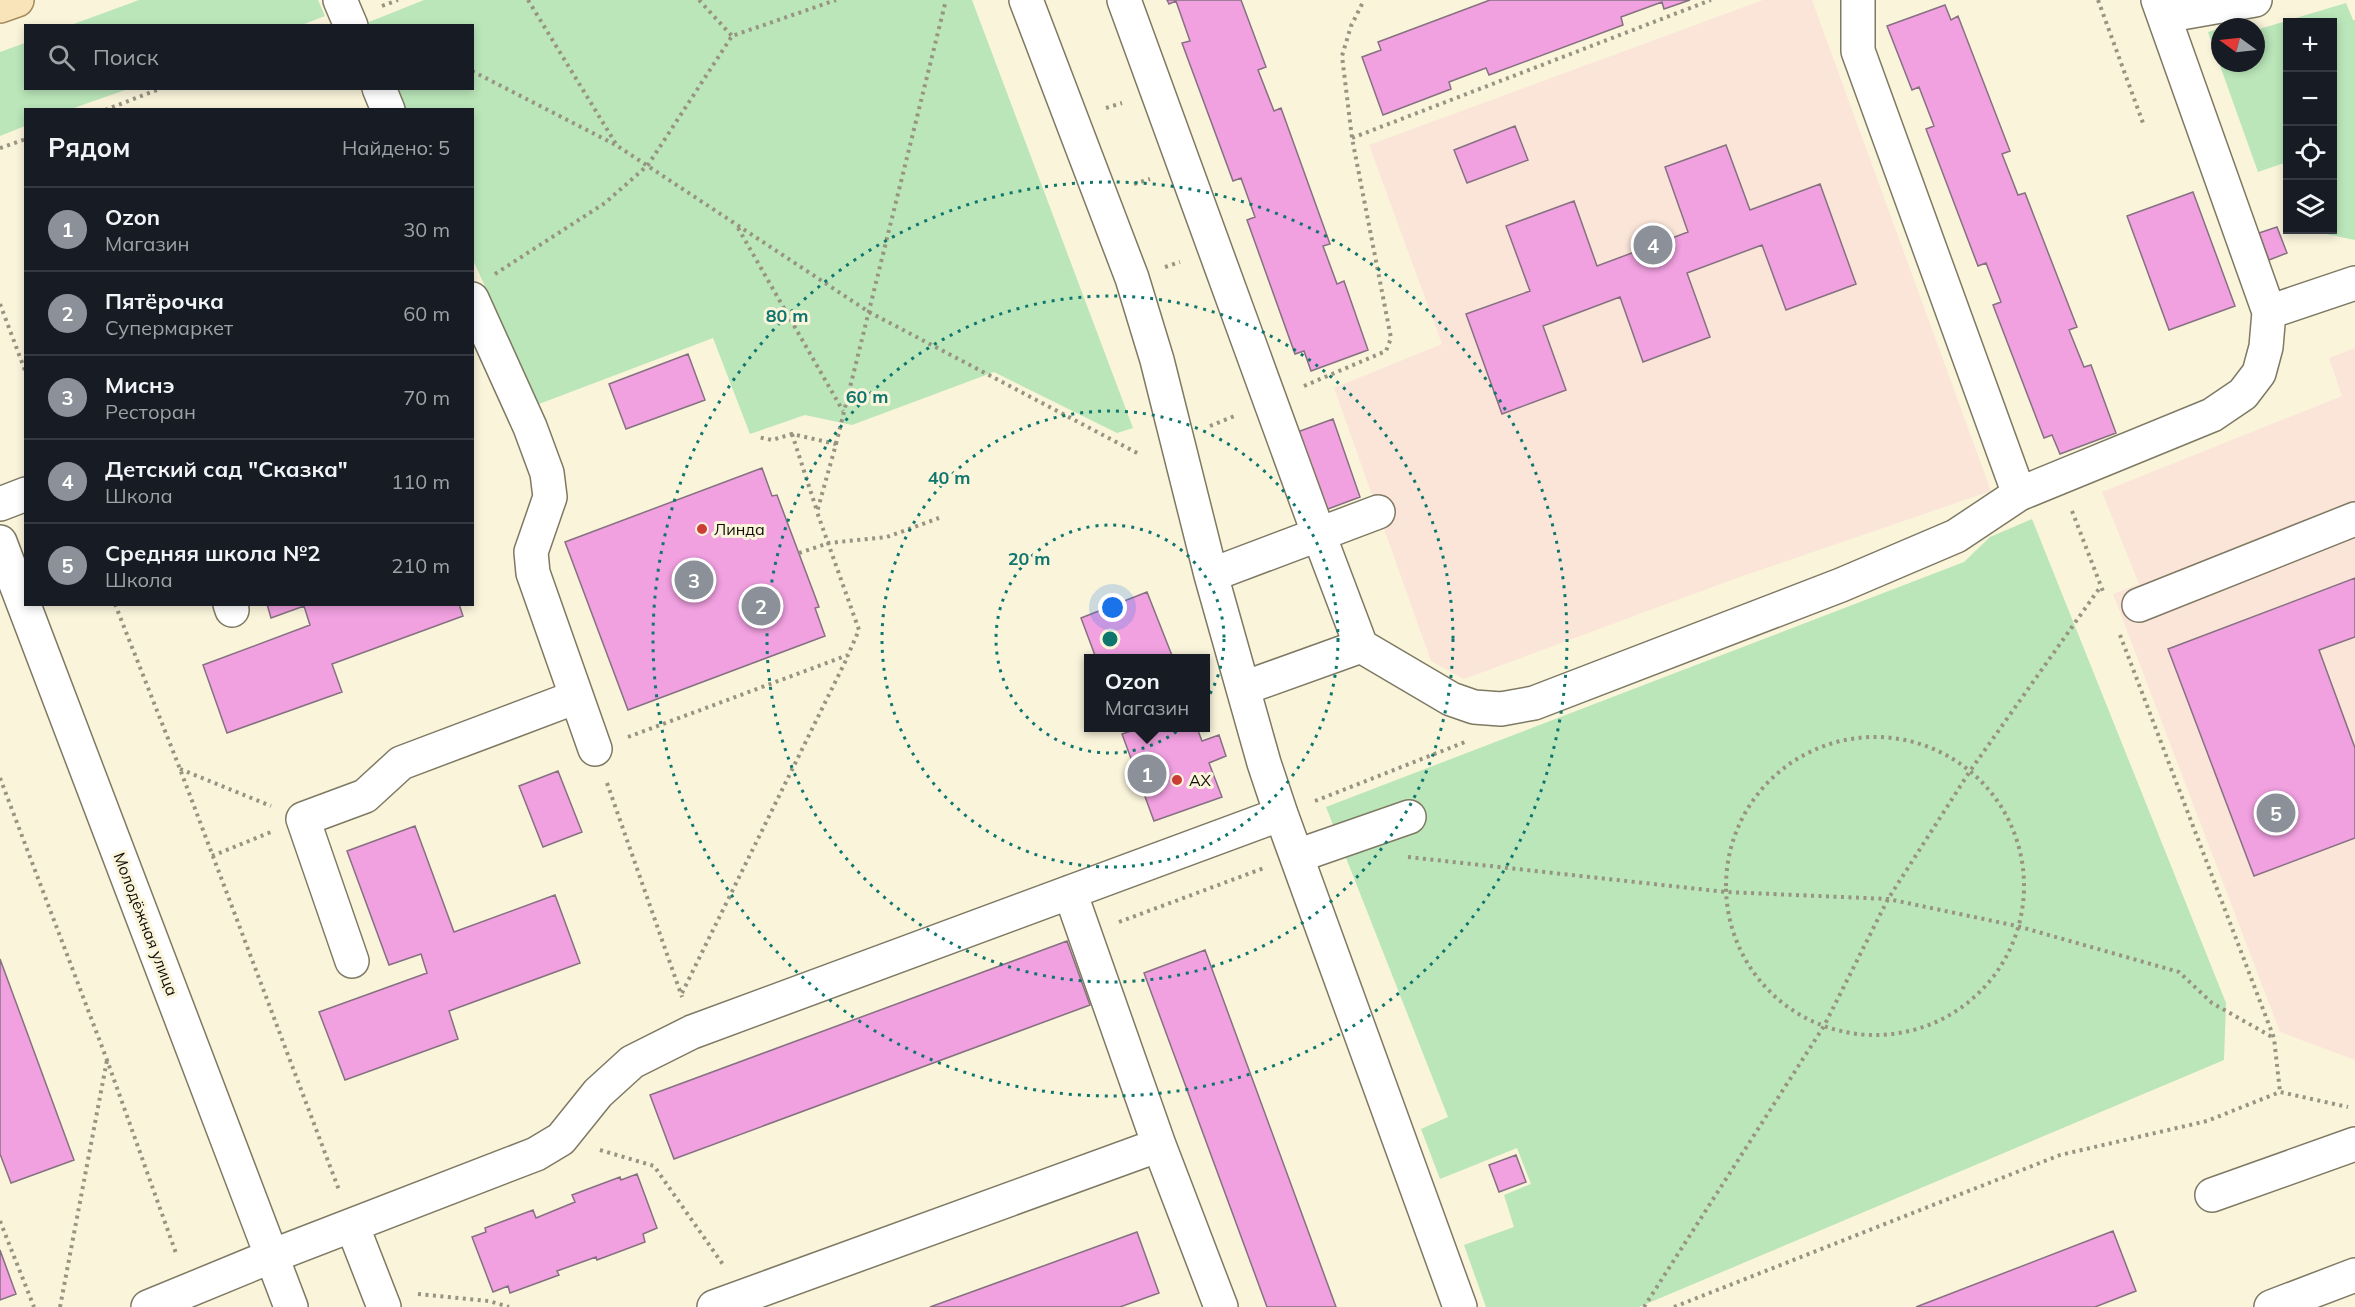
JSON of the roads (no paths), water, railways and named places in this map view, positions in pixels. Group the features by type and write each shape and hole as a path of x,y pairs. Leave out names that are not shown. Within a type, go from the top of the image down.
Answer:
{"main road":[{"path":"0,6 17,0"}],"street":[{"path":"340,0 350,24"},
{"path":"1026,0 1132,278 1157,360 1211,575 1281,814 1460,1307"},
{"path":"1124,0 1361,646 1451,699 1474,707 1501,710 1534,703 1841,585 1956,536 2019,494 2212,415 2242,394 2259,373 2266,347 2269,312 2161,8 2255,0"},
{"path":"1858,0 1858,51 2019,494"},
{"path":"380,90 387,108"},
{"path":"2269,312 2355,283"},
{"path":"479,302 547,473 550,497 531,552 533,573 595,749"},
{"path":"0,504 24,495"},
{"path":"1211,575 1378,512"},
{"path":"2139,605 2355,519"},
{"name":"Молодёжная улица","path":"0,542 24,605"},
{"name":"Молодёжная улица","path":"24,606 291,1307"},
{"path":"1244,688 1361,646"},
{"path":"352,961 303,819 365,796 401,763 576,697"},
{"path":"148,1307 272,1256 536,1154 561,1139 598,1093 632,1062 692,1032 1281,814"},
{"path":"1297,856 1408,817"},
{"path":"1070,892 1159,1145 1221,1307"},
{"path":"2212,1195 2355,1144"},
{"path":"714,1307 1159,1145"},
{"path":"352,1225 382,1301"},
{"path":"2271,1307 2355,1275"}],"place":[{"name":"Детский сад \"Сказка\"","path":"1653,245"},
{"name":"Линда","path":"702,529"},
{"name":"Миснэ","path":"694,580"},
{"name":"Пятёрочка","path":"761,606"},
{"name":"Ozon","path":"1147,774"},
{"name":"АХ","path":"1177,780"},
{"name":"Средняя школа №2","path":"2276,813"}]}
